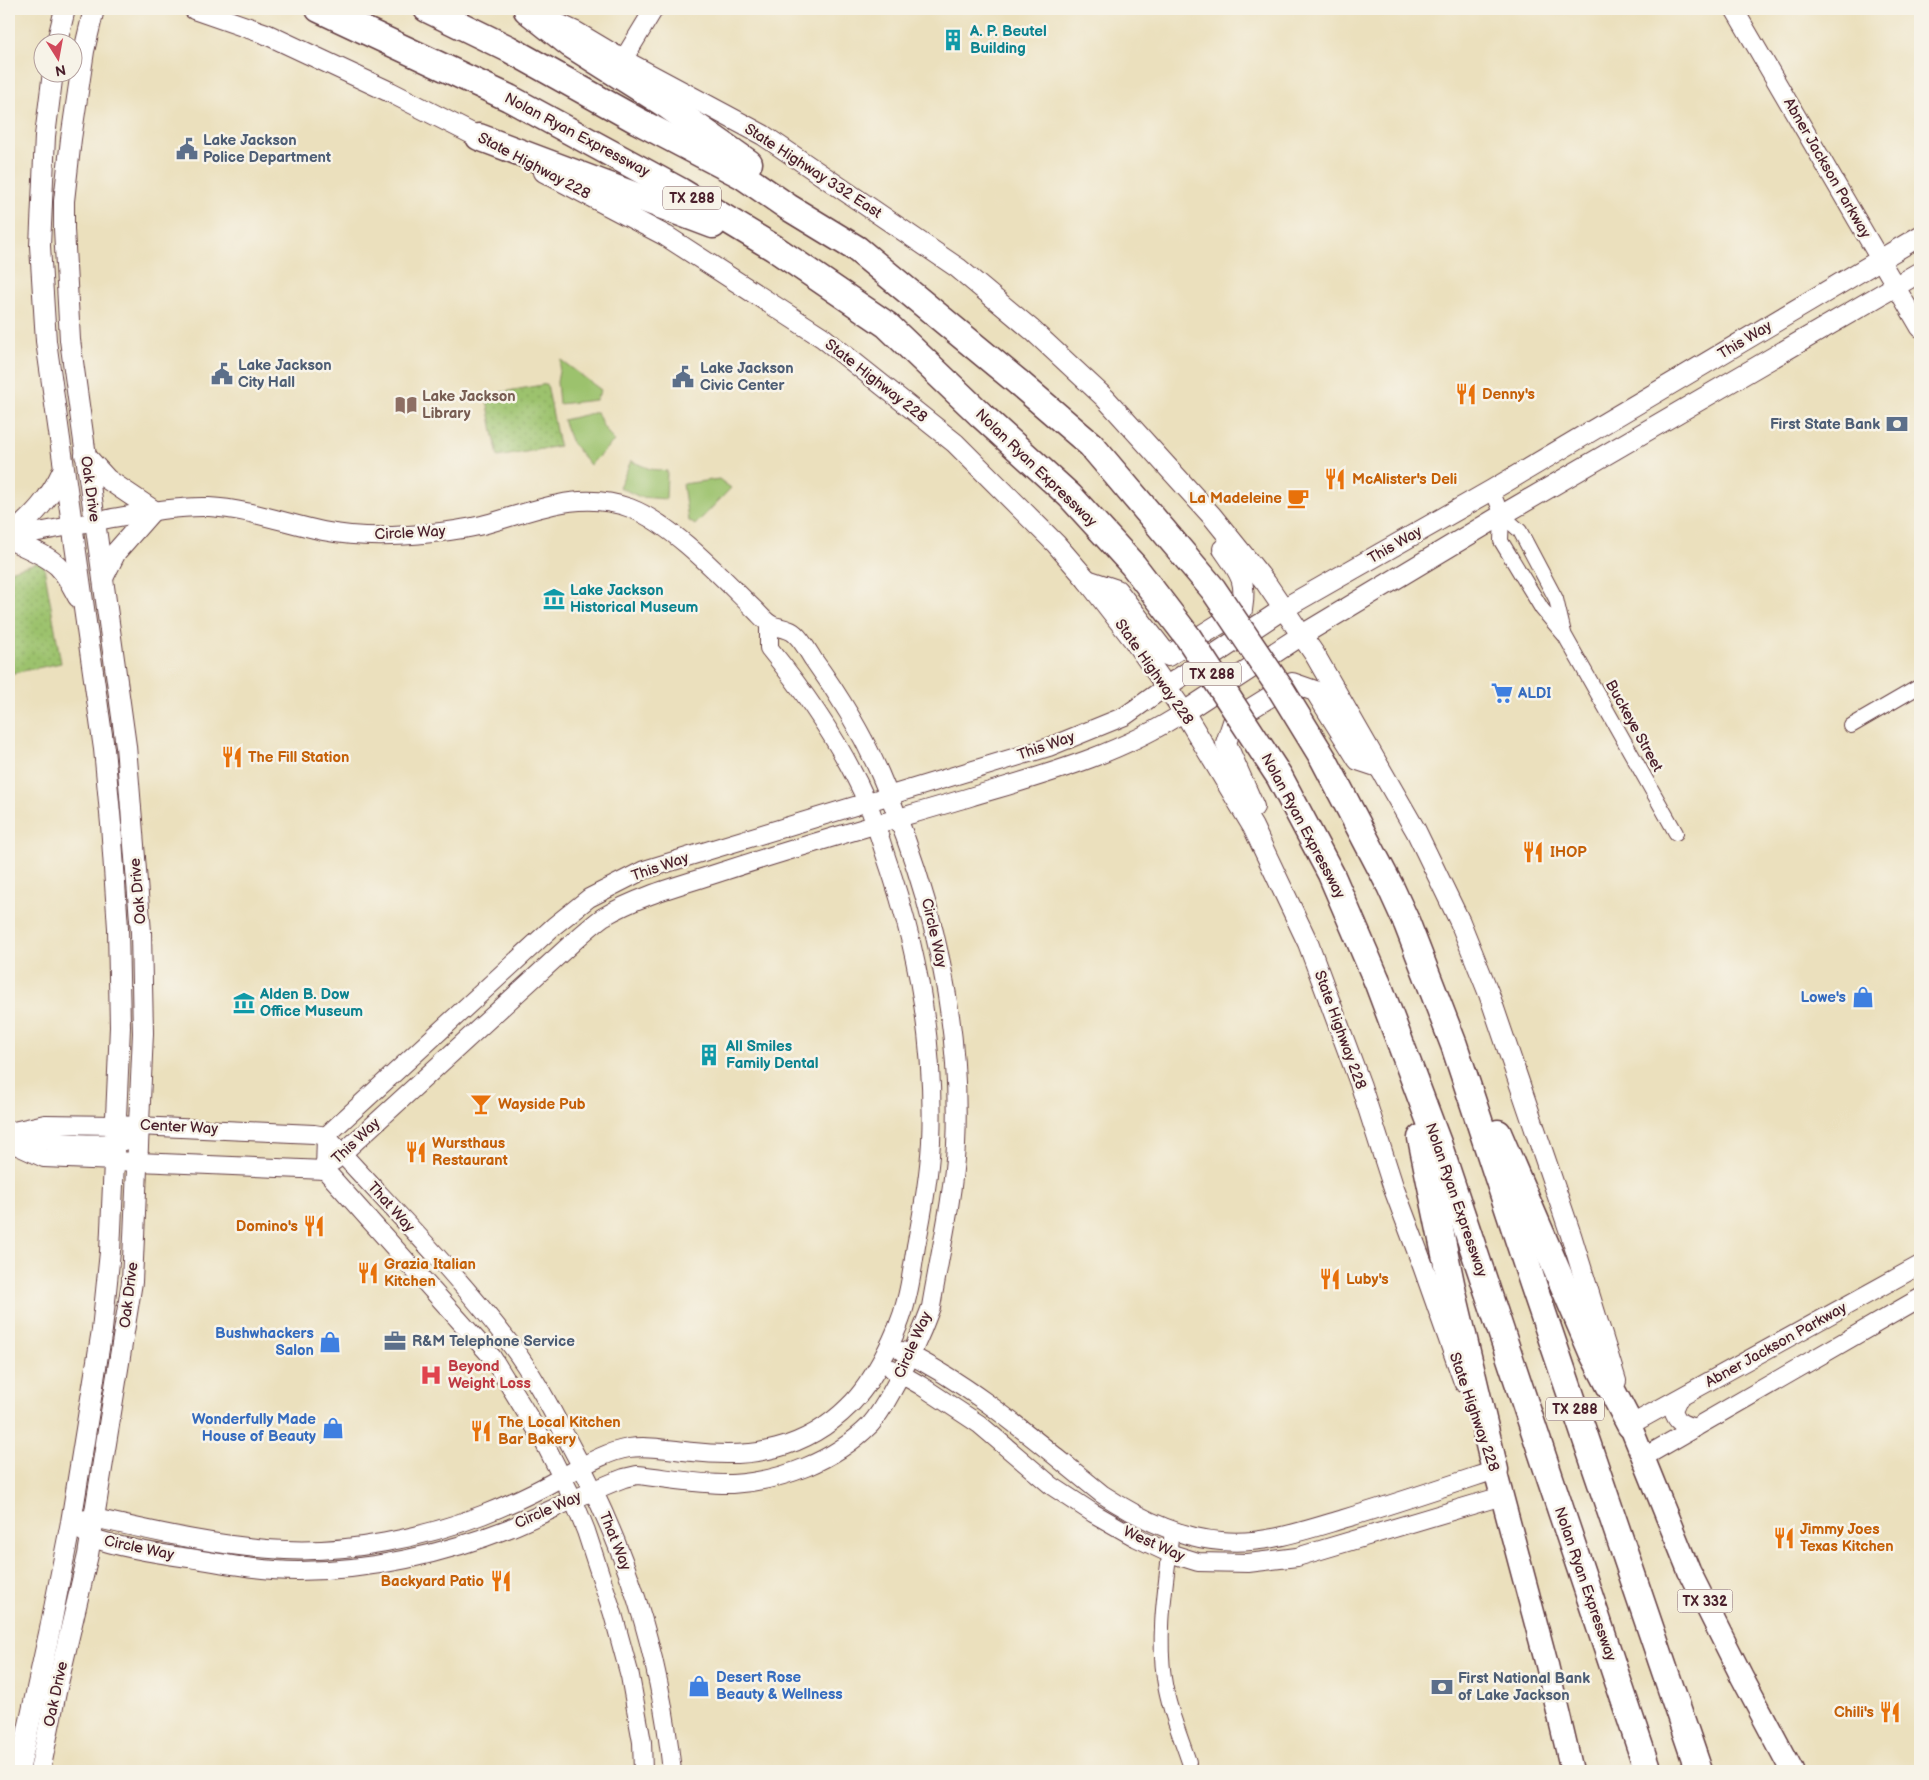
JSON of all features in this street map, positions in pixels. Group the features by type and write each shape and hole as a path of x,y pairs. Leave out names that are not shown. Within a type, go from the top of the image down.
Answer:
{"highway":[{"name":"Nolan Ryan Expressway","path":"319,9 516,102 680,191 774,248 886,325 1070,496 1133,565 1188,637 1279,776 1331,874 1377,980 1438,1143 1648,1771"},
{"name":"TX 288","path":"427,9 509,49 638,121 743,176 857,249 1019,382 1091,445 1214,589 1282,690 1323,758 1390,886 1420,955 1454,1045 1533,1284 1699,1771"},
{"path":"526,9 570,44 668,106 776,182 857,249"},
{"path":"479,138 774,248"},
{"path":"1454,1045 1483,1100 1546,1241 1592,1352 1630,1425"},
{"path":"1404,1054 1453,1293 1494,1470"}],"main road":[{"path":"59,32 64,9"},
{"name":"Oak Drive","path":"40,1771 91,1538 132,1282 143,1034 142,932 126,746 70,340 64,224 64,201 78,88 94,9"},
{"name":"State Highway 228","path":"195,9 266,34 390,92 666,236 822,337 956,443 1056,544 1087,580 1167,686 1184,712 1254,827 1308,943 1361,1086 1394,1189 1423,1266 1494,1470 1547,1665 1572,1771"},
{"name":"State Highway 332 East","path":"526,9 576,32 623,60 763,135 958,268 1032,330 1105,398 1212,516"},
{"name":"Oak Drive","path":"19,1771 71,1522 102,1330 110,1252 120,1027 118,928 111,824 99,708 82,605 46,341 40,246 45,136 52,82"},
{"path":"61,82 78,88"},
{"path":"45,136 71,139"},
{"path":"41,220 64,224"},
{"name":"This Way","path":"1167,686 1283,609 1492,490 1920,236"},
{"name":"This Way","path":"1184,712 1302,635 1502,515 1920,272"},
{"path":"46,341 70,340"},
{"path":"1733,348 1748,372"},
{"path":"86,455 107,479 153,510 116,552 103,578"},
{"path":"63,470 55,489 34,516 9,538 58,566 66,575 82,605"},
{"path":"1087,580 1117,590 1168,656 1242,610 1245,591 1239,572 1212,535 1212,516"},
{"path":"1212,516 1266,583 1315,655 1431,860 1460,922 1489,994 1571,1236 1630,1425"},
{"path":"1254,827 1256,812 1226,743 1234,719 1292,683 1315,691 1358,760 1379,767"},
{"name":"TX 332","path":"1630,1425 1690,1571 1792,1771"}],"street":[{"path":"623,60 654,9"},
{"name":"Abner Jackson Parkway","path":"1734,9 1920,328"},
{"name":"Buckeye Street","path":"1492,490 1502,515 1501,541 1542,608 1565,636 1676,833"},
{"name":"Circle Way","path":"9,538 153,510 190,507 251,512 327,532 356,535 430,534 480,525 551,504 573,500 605,502 630,508 651,519 696,554 769,624 794,632 854,722 890,796 924,890 938,943 950,1012 956,1074 956,1145 952,1181 930,1306 912,1356 871,1424 854,1439 815,1463 794,1472 731,1484 637,1475 594,1490 510,1528 434,1552 360,1566 323,1570 298,1571 251,1568 182,1557 91,1538 71,1522"},
{"name":"Buckeye Street","path":"1502,515 1520,531 1556,599 1565,636"},
{"name":"Circle Way","path":"71,1522 94,1518 186,1537 288,1550 358,1546 428,1532 478,1517 520,1500 582,1466 619,1450 647,1447 732,1455 775,1450 802,1439 833,1420 863,1390 889,1345 906,1306 926,1191 931,1144 931,1074 925,1016 912,944 876,825 849,766 815,707 799,684 769,648 769,624"},
{"name":"This Way","path":"324,1170 326,1136 554,926 588,898 644,870 1064,741 1125,716 1167,686"},
{"path":"1851,726 1920,686"},
{"name":"This Way","path":"324,1170 554,959 602,918 630,903 662,890 1032,778 1088,759 1125,745 1159,728 1184,712"},
{"name":"Center Way","path":"9,1132 45,1124 115,1143 138,1163 324,1170"},
{"name":"Center Way","path":"9,1142 44,1158 115,1143 139,1125 304,1133 326,1136"},
{"path":"326,1136 341,1154"},
{"path":"9,1137 115,1143"},
{"name":"That Way","path":"341,1154 458,1281 512,1346 541,1390 582,1466 626,1565 648,1639 666,1716 672,1771"},
{"name":"That Way","path":"324,1170 492,1357 543,1440 563,1477 586,1530 600,1571 630,1676 642,1742 643,1771"},
{"name":"Abner Jackson Parkway","path":"1630,1425 1677,1401 1920,1265"},
{"name":"Abner Jackson Parkway","path":"1644,1457 1920,1298"},
{"name":"West Way","path":"889,1345 965,1387 1102,1494 1130,1511 1172,1530 1197,1538 1220,1541 1270,1539 1397,1502 1494,1470"},
{"name":"West Way","path":"880,1362 902,1374 979,1424 1052,1486 1093,1514 1169,1553 1198,1562 1223,1564 1270,1562 1321,1551 1502,1496"},
{"path":"1677,1401 1672,1410 1675,1419 1679,1424 1695,1428"},
{"path":"1093,1514 1102,1494"},
{"path":"1397,1502 1403,1525"},
{"path":"1172,1530 1162,1628 1164,1679 1169,1703 1189,1762"},
{"path":"1270,1539 1270,1562"}],"green space":[{"path":"561,360 601,390 596,400 559,404 557,382"},
{"path":"547,384 559,446 498,457 486,395"},
{"path":"597,412 603,426 614,441 590,465 572,443 563,420"},
{"path":"631,461 650,469 667,471 666,499 640,497 619,487"},
{"path":"719,479 731,488 695,525 688,520 683,484"},
{"path":"43,561 61,663 9,674 9,571"}],"place":[{"name":"A. P. Beutel Building","path":"953,40"},
{"name":"Lake Jackson Police Department","path":"187,149"},
{"name":"Lake Jackson City Hall","path":"222,374"},
{"name":"Lake Jackson Civic Center","path":"683,377"},
{"name":"Denny's","path":"1466,394"},
{"name":"Lake Jackson Library","path":"406,405"},
{"name":"First State Bank","path":"1897,424"},
{"name":"McAlister's Deli","path":"1335,479"},
{"name":"La Madeleine","path":"1298,498"},
{"name":"Lake Jackson Historical Museum","path":"554,599"},
{"name":"ALDI","path":"1502,693"},
{"name":"The Fill Station","path":"232,757"},
{"name":"IHOP","path":"1533,852"},
{"name":"Lowe's","path":"1863,997"},
{"name":"Alden B. Dow Office Museum","path":"244,1003"},
{"name":"All Smiles Family Dental","path":"709,1055"},
{"name":"Wayside Pub","path":"481,1104"},
{"name":"Wursthaus Restaurant","path":"416,1152"},
{"name":"Domino's","path":"314,1226"},
{"name":"Grazia Italian Kitchen","path":"368,1273"},
{"name":"Luby's","path":"1330,1279"},
{"name":"R&M Telephone Service","path":"395,1341"},
{"name":"Bushwhackers Salon","path":"330,1342"},
{"name":"Beyond Weight Loss","path":"431,1375"},
{"name":"Wonderfully Made House of Beauty","path":"333,1428"},
{"name":"The Local Kitchen Bar Bakery","path":"481,1431"},
{"name":"Jimmy Joes Texas Kitchen","path":"1784,1538"},
{"name":"Backyard Patio","path":"501,1581"},
{"name":"Desert Rose Beauty & Wellness","path":"699,1686"},
{"name":"First National Bank of Lake Jackson","path":"1442,1687"},
{"name":"Chili's","path":"1890,1712"}]}
